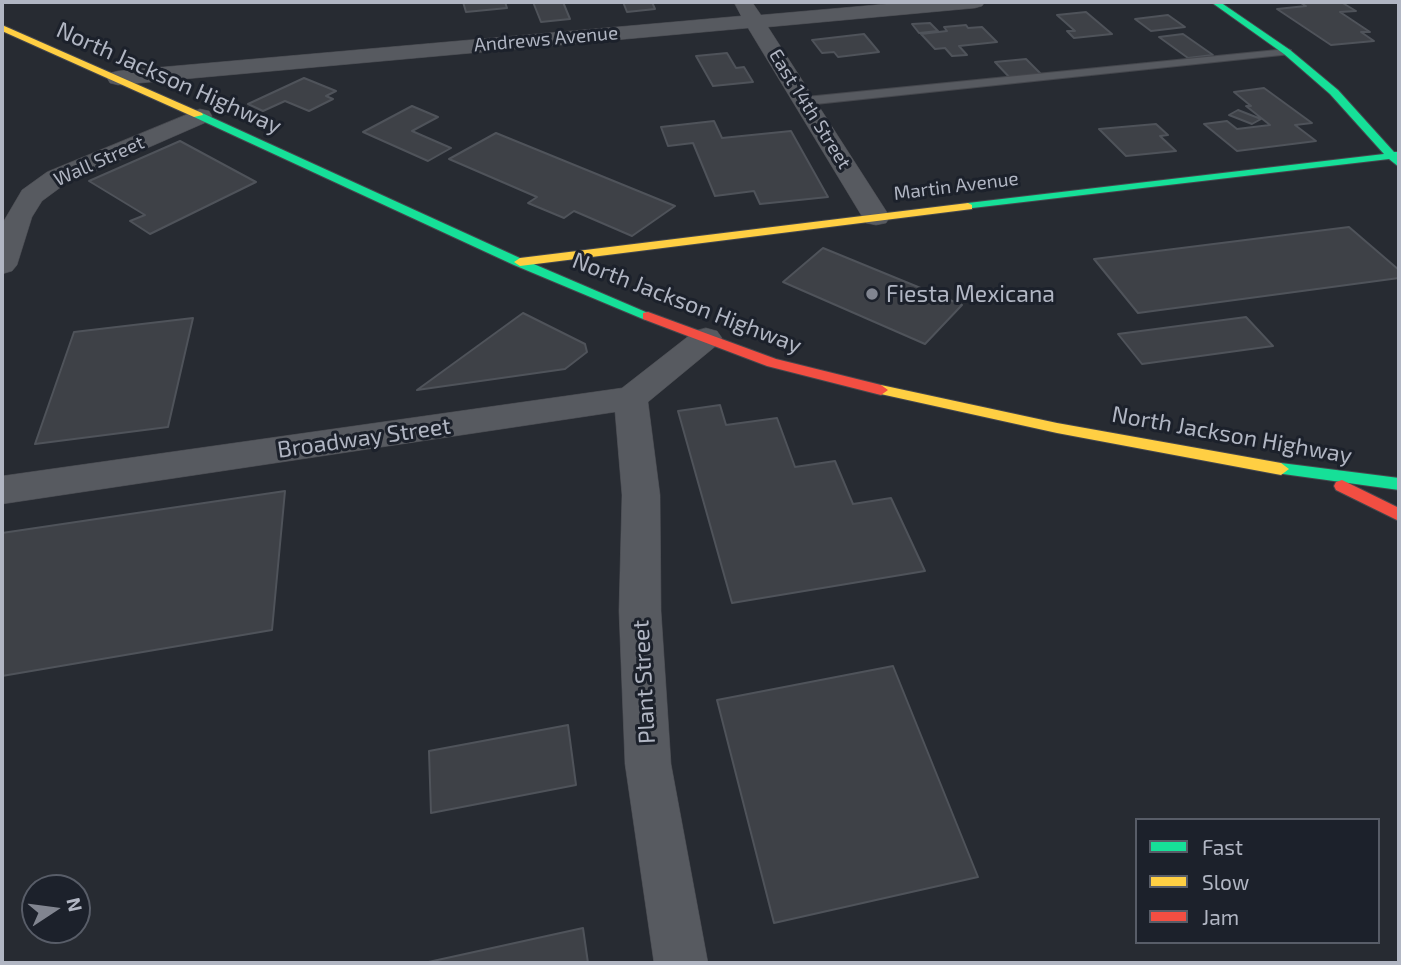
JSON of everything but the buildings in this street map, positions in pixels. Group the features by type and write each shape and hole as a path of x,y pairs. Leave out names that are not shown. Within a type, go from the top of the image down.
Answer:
{"main road":[{"path":"1215,2 1286,52 1334,92 1397,158"},
{"name":"North Jackson Highway","path":"2,28 118,78 518,262 772,363 907,397 1321,476 1399,484"},
{"name":"Martin Avenue","path":"518,262 876,217 1397,158"},
{"path":"1321,476 1399,466"},
{"path":"1321,476 1399,515"}],"street":[{"name":"Andrews Avenue","path":"118,78 748,11 975,2"},
{"name":"East 14th Street","path":"748,11 876,217"},
{"name":"Wall Street","path":"2,265 18,218 32,197 56,178 200,116"},
{"path":"631,398 706,338"},
{"name":"Broadway Street","path":"2,490 631,398"},
{"name":"Plant Street","path":"631,398 641,495 640,611 648,764 681,963"}],"lane":[{"path":"806,101 1286,52"}],"traffic: fast":[{"path":"1215,2 1287,52 1334,92 1399,164"},
{"path":"198,115 518,262 648,316"},
{"path":"968,207 1399,155"},
{"path":"1281,469 1399,484"}],"traffic: slow":[{"path":"2,28 198,115"},
{"path":"520,262 968,207"},
{"path":"881,390 1057,428 1281,469"}],"traffic: jam":[{"path":"648,316 772,363 881,390"},
{"path":"1342,486 1399,515"}],"place":[{"name":"Fiesta Mexicana","path":"872,294"}]}
